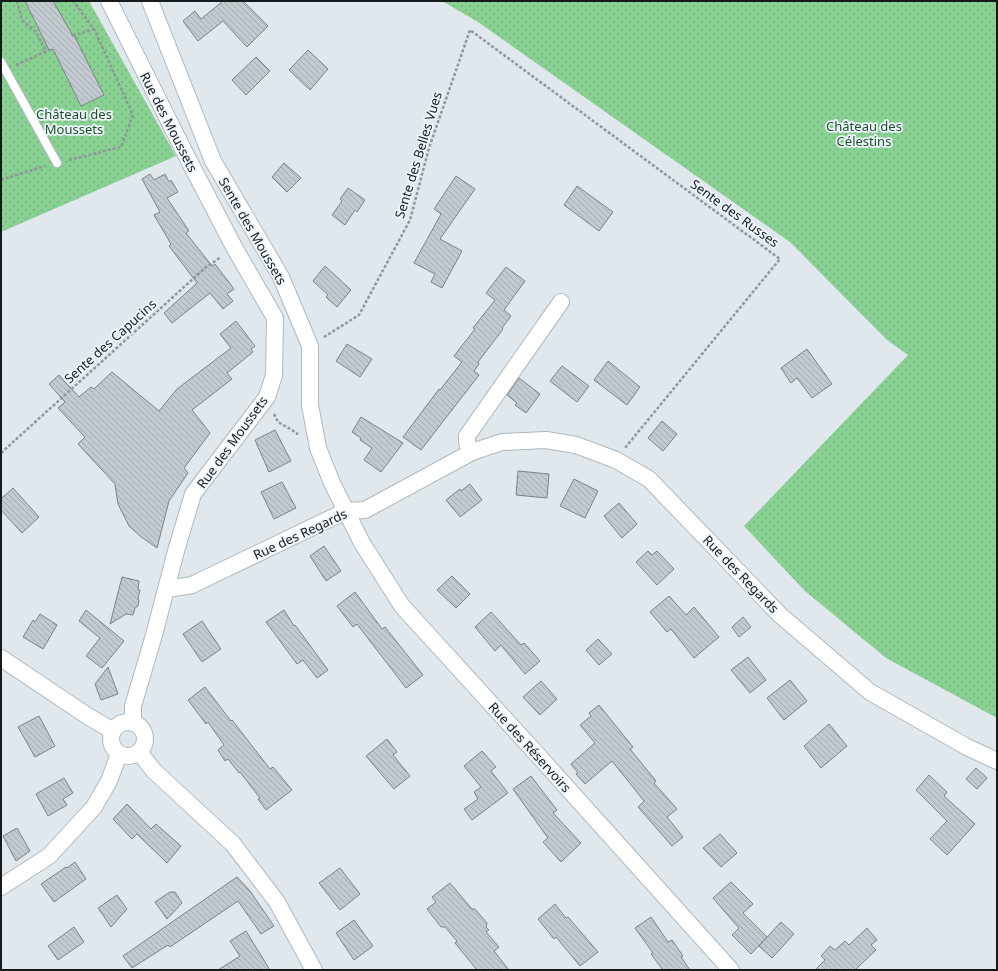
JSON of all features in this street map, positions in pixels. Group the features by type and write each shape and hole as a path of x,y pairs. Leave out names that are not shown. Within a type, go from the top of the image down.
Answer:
{"street":[{"name":"Rue des Moussets","path":"109,1 234,247 276,318 274,375 267,397 193,494 133,706 133,723"},
{"name":"Sente des Moussets","path":"150,1 213,161 281,277 310,346 310,405 318,448 332,484 346,511"},
{"path":"472,452 467,443 467,436 560,302"},
{"name":"Rue des Regards","path":"167,589 192,585 346,511 365,510 472,452 502,442 546,440 576,445 616,460 649,479 780,614 870,692 967,747 997,762"},
{"name":"Rue des Réservoirs","path":"346,511 362,543 402,606 731,970"},
{"path":"1,658 86,715 113,731"},
{"path":"133,723 143,732 145,739 143,746 139,752 133,756 119,754 114,749 112,744 111,737 113,731 122,724 133,723"},
{"path":"139,752 154,771 233,844 277,902 314,970"},
{"path":"1,887 49,856 94,807 109,780 119,754"}],"lane":[{"path":"3,66 57,162"}],"path":[{"path":"3,66 48,51 36,32 22,20 17,1"},
{"path":"1,180 57,162 121,147 132,115 94,29 73,1"},
{"path":"73,36 94,29"},
{"name":"Sente des Belles Vues","path":"310,346 359,315 410,220 429,148 470,30"},
{"name":"Sente des Russes","path":"470,30 780,259 616,460"},
{"name":"Sente des Capucins","path":"1,453 205,268 234,247"},
{"path":"267,397 278,422 296,433 299,439"}],"green space":[{"name":"Château des Moussets","path":"1,1 89,1 176,156 1,232"},
{"name":"Château des Célestins","path":"442,1 997,1 997,718 886,658 805,591 744,526 908,355 887,340 790,242 478,22"}],"building":[{"path":"25,1 53,1 73,36 74,35 104,95 81,106 53,49 49,50"},
{"path":"223,1 243,1 268,26 247,47 223,21 198,41 183,21 195,11 201,19"},
{"path":"308,50 328,69 310,90 289,70"},
{"path":"256,57 270,71 246,95 232,80"},
{"path":"284,163 301,178 287,192 272,177"},
{"path":"150,174 154,180 165,174 169,182 171,180 178,192 167,198 189,231 186,233 212,266 215,264 234,289 227,294 233,301 223,309 210,293 172,323 164,313 197,283 169,246 171,244 154,215 160,212 142,179"},
{"path":"456,176 475,189 440,239 462,251 442,288 431,282 435,274 414,263 441,214 434,209"},
{"path":"577,186 613,212 599,231 564,205"},
{"path":"348,188 365,200 357,212 355,210 345,225 332,215 342,201 340,199"},
{"path":"325,266 351,290 337,307 326,297 328,295 313,281"},
{"path":"506,267 525,281 504,310 511,316 478,362 479,364 474,371 479,375 421,450 403,437 439,389 440,390 462,362 454,356 475,329 473,328 495,300 486,293"},
{"path":"236,321 255,346 251,349 253,352 227,373 232,379 192,410 210,433 184,468 188,473 169,501 157,548 129,526 118,504 115,484 78,444 85,437 58,408 65,402 49,384 59,375 79,397 91,387 94,389 112,372 159,411 177,389 231,348 220,334"},
{"path":"347,344 372,359 360,377 336,361"},
{"path":"807,349 832,384 812,398 797,378 791,383 781,368"},
{"path":"608,361 640,387 627,405 594,380"},
{"path":"562,366 589,386 577,402 550,381"},
{"path":"519,378 540,394 526,413 515,405 517,403 507,395"},
{"path":"361,417 403,443 381,472 364,460 372,448 360,440 361,438 352,432"},
{"path":"662,421 677,434 663,451 648,438"},
{"path":"275,430 291,461 269,472 255,440"},
{"path":"518,471 549,474 547,498 516,495"},
{"path":"574,479 598,491 585,518 560,506"},
{"path":"282,482 296,508 274,519 261,492"},
{"path":"470,484 482,500 460,517 446,500 460,489 461,491"},
{"path":"13,488 39,517 22,533 1,510 1,499"},
{"path":"619,503 637,524 622,538 604,516"},
{"path":"324,546 341,571 326,581 310,556"},
{"path":"648,551 652,555 657,551 674,569 657,585 636,562"},
{"path":"452,576 470,594 456,608 437,590"},
{"path":"122,577 139,581 138,590 140,590 138,606 135,608 133,615 126,614 110,624"},
{"path":"355,592 382,629 385,627 423,675 406,688 357,624 353,627 337,606"},
{"path":"669,596 686,615 694,607 719,637 694,658 671,629 667,632 650,612"},
{"path":"86,610 124,641 102,668 86,656 100,638 79,621"},
{"path":"284,610 294,626 295,625 328,670 317,678 303,660 297,664 266,622"},
{"path":"491,612 521,645 524,643 540,661 525,674 501,645 495,651 475,627"},
{"path":"40,614 57,625 43,649 23,637 33,620 35,622"},
{"path":"743,617 751,627 739,637 732,627"},
{"path":"202,621 221,649 202,662 183,634"},
{"path":"598,639 612,654 599,665 586,650"},
{"path":"748,657 766,680 750,693 731,670"},
{"path":"108,667 118,694 101,700 95,684"},
{"path":"790,680 807,701 784,720 767,698"},
{"path":"541,681 557,699 540,715 523,697"},
{"path":"205,687 270,769 273,767 292,790 266,810 258,799 260,798 240,772 239,773 228,759 225,761 218,750 224,745 208,722 206,724 188,700"},
{"path":"599,705 633,747 630,749 656,781 654,783 677,809 667,817 683,837 672,846 638,807 644,801 612,761 585,784 576,774 578,773 571,764 595,743 580,725 591,716 589,713"},
{"path":"39,716 55,746 35,757 18,727"},
{"path":"829,724 847,746 821,768 804,746"},
{"path":"387,739 397,752 393,755 410,776 394,789 366,756"},
{"path":"482,751 496,767 491,771 508,793 472,820 464,809 478,799 474,792 481,787 464,766"},
{"path":"976,768 987,778 977,789 966,779"},
{"path":"929,775 947,792 944,796 975,824 947,855 930,839 947,821 916,790"},
{"path":"531,776 557,810 553,813 581,843 561,862 543,842 548,838 513,789"},
{"path":"64,778 73,793 63,799 67,805 48,816 36,794"},
{"path":"127,804 151,829 156,824 181,846 167,863 137,834 132,839 113,819"},
{"path":"17,828 30,851 16,861 3,836"},
{"path":"720,834 737,853 721,867 703,848"},
{"path":"75,862 86,879 54,902 41,884"},
{"path":"340,868 360,894 340,910 319,883"},
{"path":"237,877 250,891 274,926 261,934 238,901 170,947 168,945 132,968 123,956"},
{"path":"731,882 753,904 743,913 767,937 751,954 732,935 739,928 713,898"},
{"path":"450,883 472,909 475,909 487,923 486,927 489,930 486,932 499,947 494,951 509,970 477,970 455,943 457,941 445,927 441,927 427,909 436,902 432,897"},
{"path":"170,892 175,892 182,903 167,919 155,902"},
{"path":"117,895 127,909 111,927 98,908"},
{"path":"555,904 598,952 580,966 556,937 554,939 538,919"},
{"path":"651,917 668,942 672,940 683,956 681,957 690,970 663,970 651,954 653,953 635,928"},
{"path":"354,920 373,946 354,960 336,933"},
{"path":"781,922 794,934 772,958 759,946"},
{"path":"74,927 84,942 58,960 48,946"},
{"path":"867,928 877,940 871,945 876,950 855,970 815,970 825,960 821,956 830,946 835,950 845,941 849,945"},
{"path":"246,931 270,970 218,970 240,956 230,941"}]}
